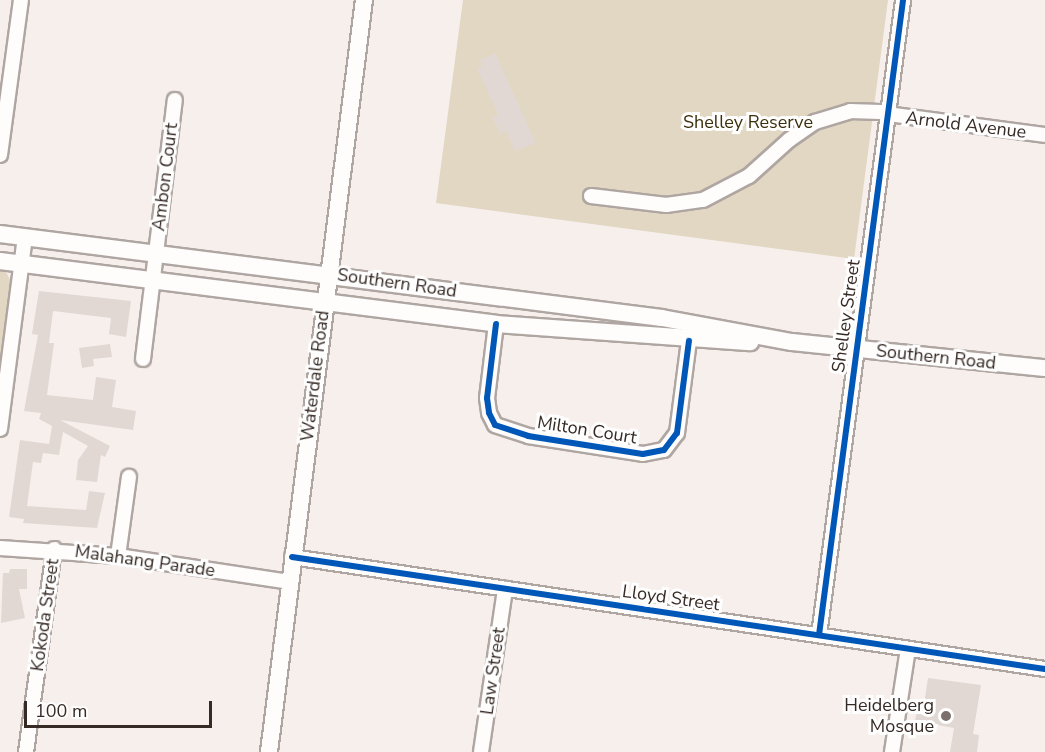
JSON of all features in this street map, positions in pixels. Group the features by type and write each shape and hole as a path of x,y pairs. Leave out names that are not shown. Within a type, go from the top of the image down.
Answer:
{"main road":[{"name":"Waterdale Road","path":"269,752 327,273 364,0"},
{"name":"Southern Road","path":"0,234 327,273 662,318 792,342 1045,368"},
{"name":"Southern Road","path":"0,261 496,324 689,340 792,342"}],"street":[{"path":"0,155 6,62 21,0"},
{"name":"Shelley Street","path":"819,635 903,0"},
{"name":"Ambon Court","path":"143,360 175,100"},
{"name":"Arnold Avenue","path":"591,196 666,205 703,200 749,176 789,140 814,122 850,111 888,113 1045,135"},
{"path":"0,429 25,237"},
{"name":"Milton Court","path":"496,324 487,398 489,413 495,425 521,435 643,454 664,450 677,433 689,340"},
{"path":"118,556 129,477"},
{"name":"Malahang Parade","path":"0,548 54,549 118,556 289,582"},
{"name":"Kokoda Street","path":"26,752 54,549"},
{"name":"Lloyd Street","path":"292,557 1045,669"},
{"name":"Law Street","path":"481,752 505,589"},
{"path":"892,752 908,649"}],"green space":[{"name":"Shelley Reserve","path":"463,0 888,0 854,259 436,203"},
{"path":"0,271 6,272 13,285 0,366"}],"building":[{"path":"495,53 536,143 515,151 506,131 500,133 492,117 498,114 477,68 482,66 480,60"},
{"path":"39,291 131,301 126,337 109,334 111,318 53,311 49,343 54,343 47,395 93,400 96,377 116,380 112,407 136,411 133,430 60,420 110,446 105,457 101,455 97,482 76,480 78,460 88,446 63,432 59,455 43,453 41,463 33,462 27,506 86,510 89,491 105,493 97,528 23,523 24,519 9,517 20,440 49,444 52,426 39,419 41,413 24,411 38,335 32,334"},
{"path":"110,344 112,357 93,359 94,366 82,368 79,348"},
{"path":"10,569 27,569 27,589 19,589 25,618 1,623 3,573 9,573"},
{"name":"Heidelberg Mosque","path":"928,678 981,685 973,734 979,735 977,752 950,752 954,728 915,721 917,711 923,711"}],"cycle path":[{"path":"819,635 903,0"},
{"path":"496,324 487,398 489,413 495,425 528,436 643,454 664,450 677,433 689,341"},
{"path":"292,557 1045,669"}],"place":[{"name":"Heidelberg Mosque","path":"946,716"}]}
